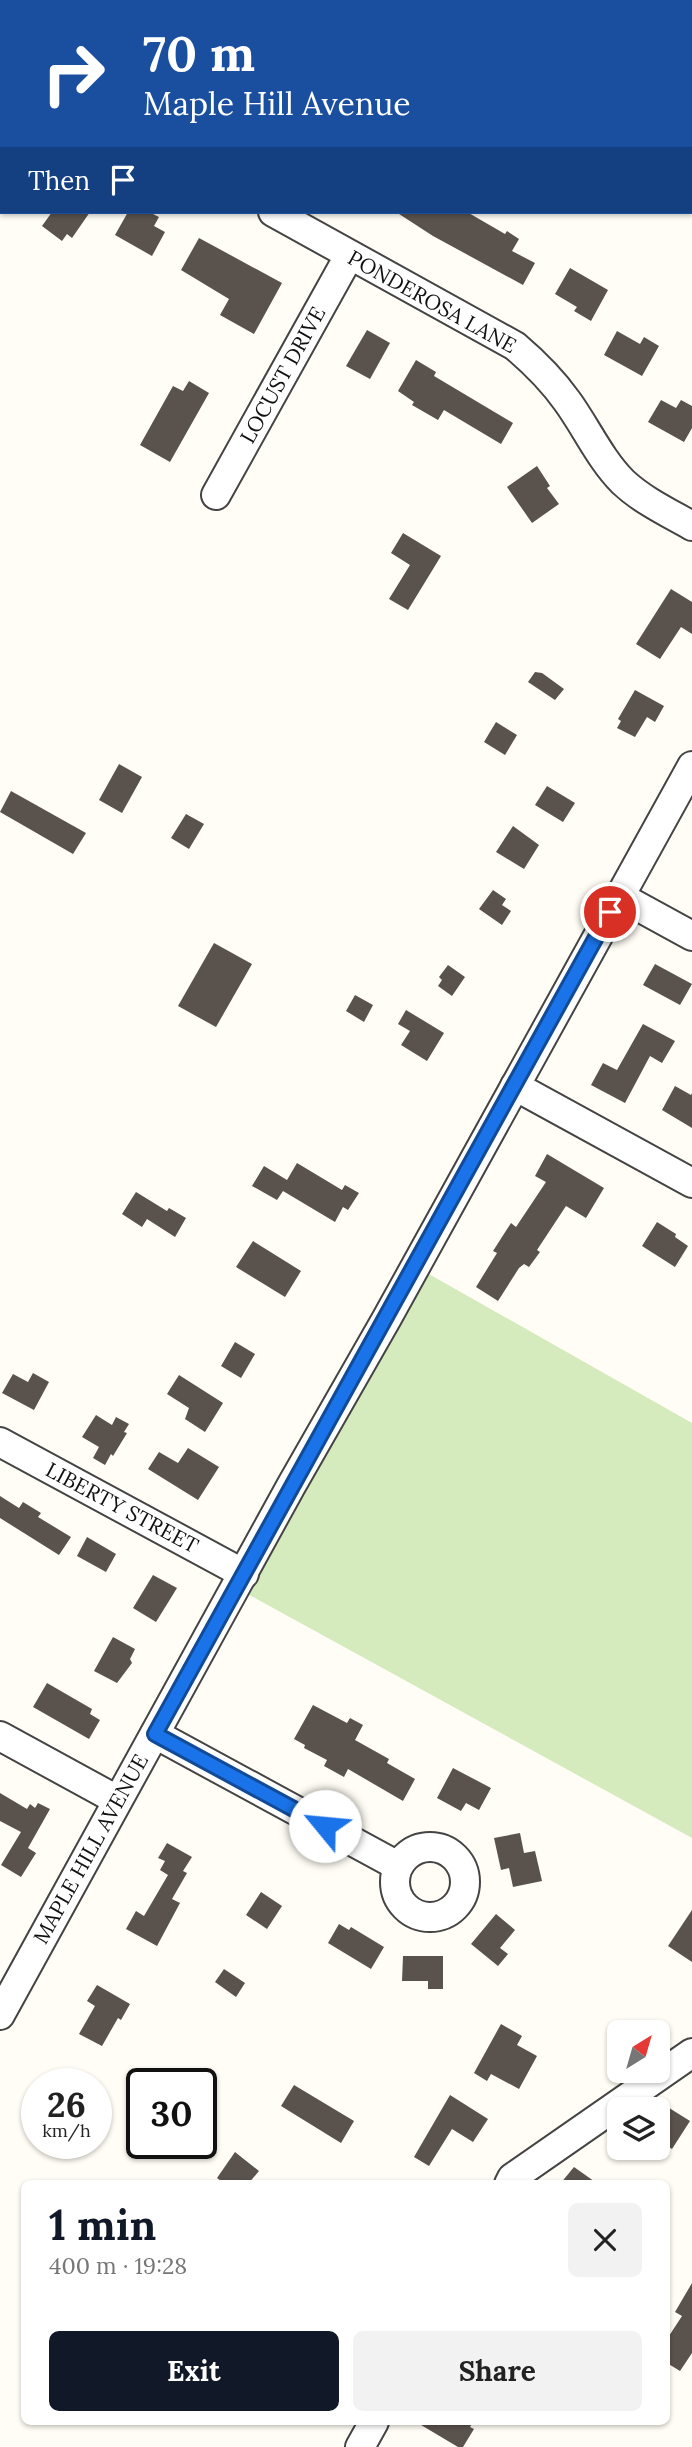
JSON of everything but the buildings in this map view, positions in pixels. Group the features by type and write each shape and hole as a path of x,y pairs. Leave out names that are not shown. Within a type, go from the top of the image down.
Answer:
{"street":[{"name":"PONDEROSA LANE","path":"276,214 515,345 542,369 624,482 660,508 692,526"},
{"name":"LOCUST DRIVE","path":"216,495 349,256"},
{"name":"MAPLE HILL AVENUE","path":"0,2015 692,766"},
{"path":"619,896 692,936"},
{"path":"516,1086 692,1183"},
{"name":"LIBERTY STREET","path":"0,1442 244,1574"},
{"path":"155,1734 398,1866"},
{"path":"0,1736 117,1800"},
{"path":"511,2180 692,2053"},
{"path":"360,2447 372,2425"}],"green space":[{"path":"420,1269 692,1423 692,1838 235,1587"}],"route":[{"path":"325,1826 155,1734 610,912"}]}
